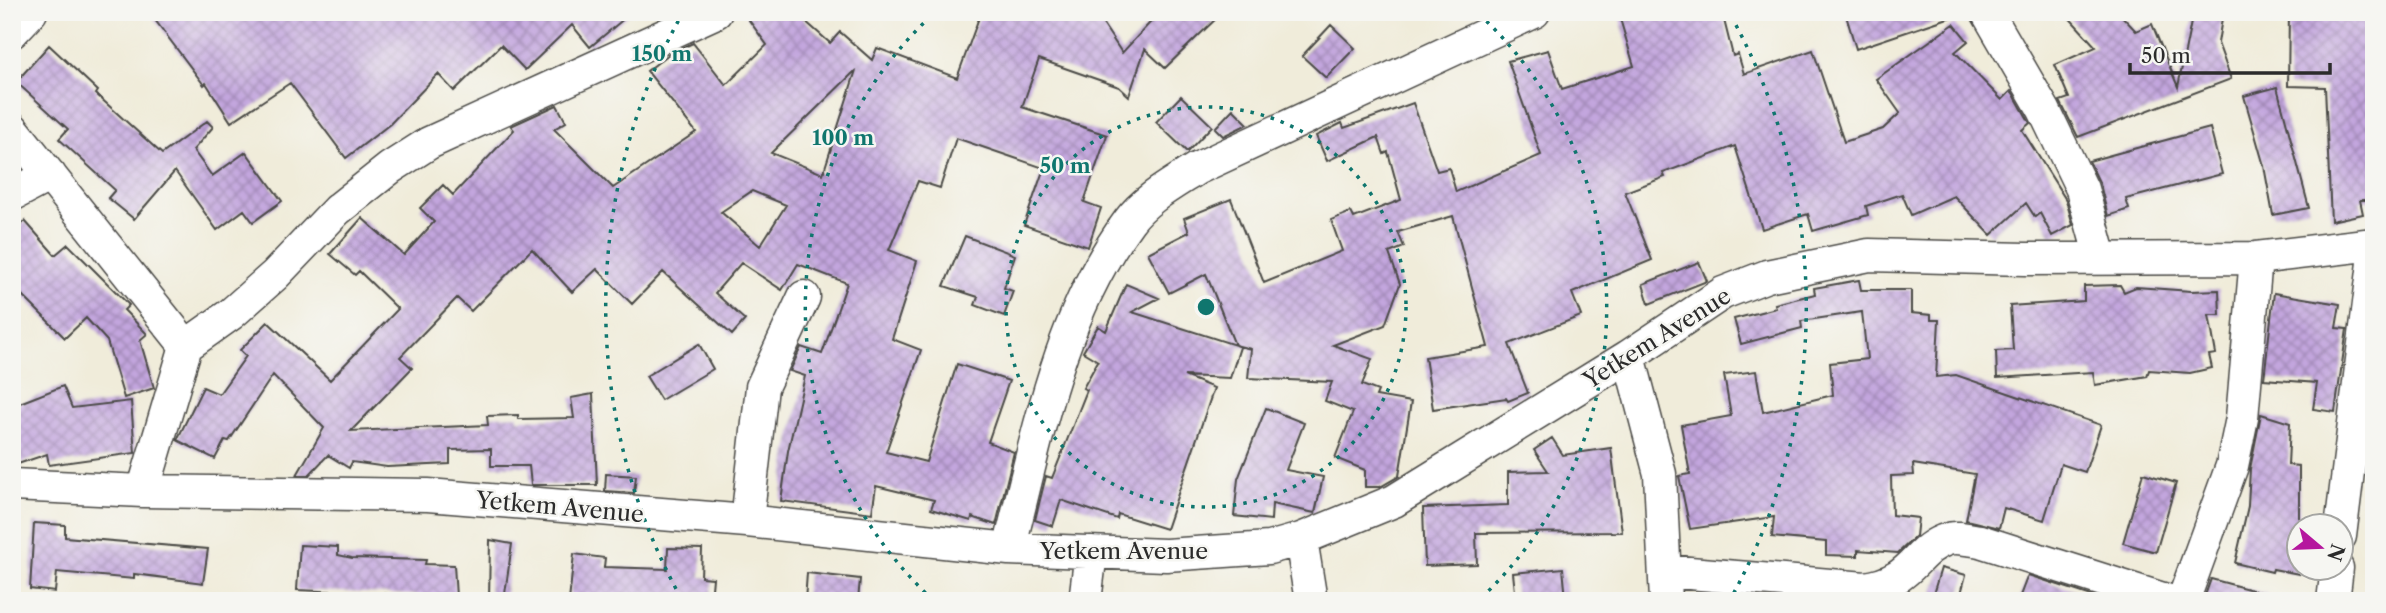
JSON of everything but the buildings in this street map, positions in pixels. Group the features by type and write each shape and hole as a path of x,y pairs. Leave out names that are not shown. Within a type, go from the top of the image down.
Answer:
{"street":[{"path":"12,32 32,12"},
{"path":"143,491 186,346 232,314 275,275 337,210 429,143 716,12"},
{"path":"1009,549 1050,389 1100,267 1130,219 1160,193 1196,169 1534,12"},
{"path":"1987,12 2044,110 2077,179 2101,258"},
{"path":"12,128 186,346"},
{"path":"12,195 50,175"},
{"name":"Yetkem Avenue","path":"12,485 143,491 428,495 747,522 1009,549 1166,555 1269,548 1301,539 1394,501 1629,356 1723,293 1767,276 1869,255 2256,258 2374,244"},
{"path":"2183,601 2232,466 2242,418 2256,258"},
{"path":"2343,512 2374,263"},
{"path":"747,522 762,387 804,297"},
{"path":"1629,356 1660,474 1666,586 1884,586 1903,576 1935,545 1950,538 1980,541 2169,601"},
{"path":"1301,539 1311,601"},
{"path":"1085,601 1091,552"},
{"path":"2333,601 2335,582"}]}
